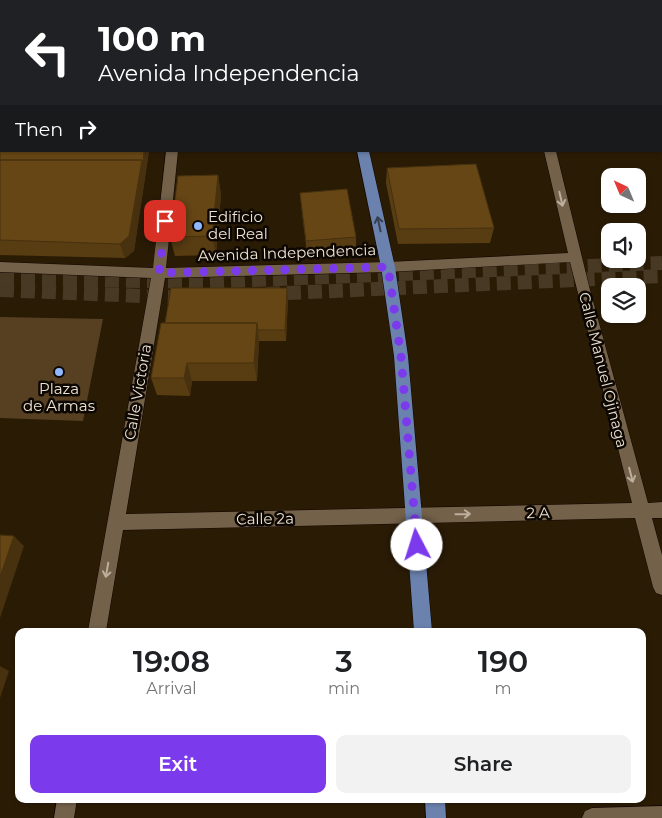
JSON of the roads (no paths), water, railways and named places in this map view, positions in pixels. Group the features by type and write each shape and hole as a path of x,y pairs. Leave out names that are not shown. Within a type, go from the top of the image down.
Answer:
{"main road":[{"path":"363,152 388,267 401,356 423,628"},
{"path":"435,803 436,818"}],"street":[{"name":"Calle Victoria","path":"97,628 159,273 172,152"},
{"name":"Calle Manuel Ojinaga","path":"550,152 640,511 662,587"},
{"name":"Avenida Independencia","path":"0,267 159,273 388,267 575,257"},
{"name":"2 A","path":"414,516 662,510"},
{"name":"Calle 2a","path":"116,522 218,524 414,516"},
{"path":"400,544 417,545"},
{"path":"64,818 66,803"},
{"path":"592,818 662,816"}],"tunnel":[{"path":"0,279 208,282 662,263"},
{"path":"266,294 662,276"},
{"path":"0,290 189,298"}],"place":[{"name":"Edificio del Real","path":"198,226"},
{"name":"Plaza de Armas","path":"59,372"}]}
